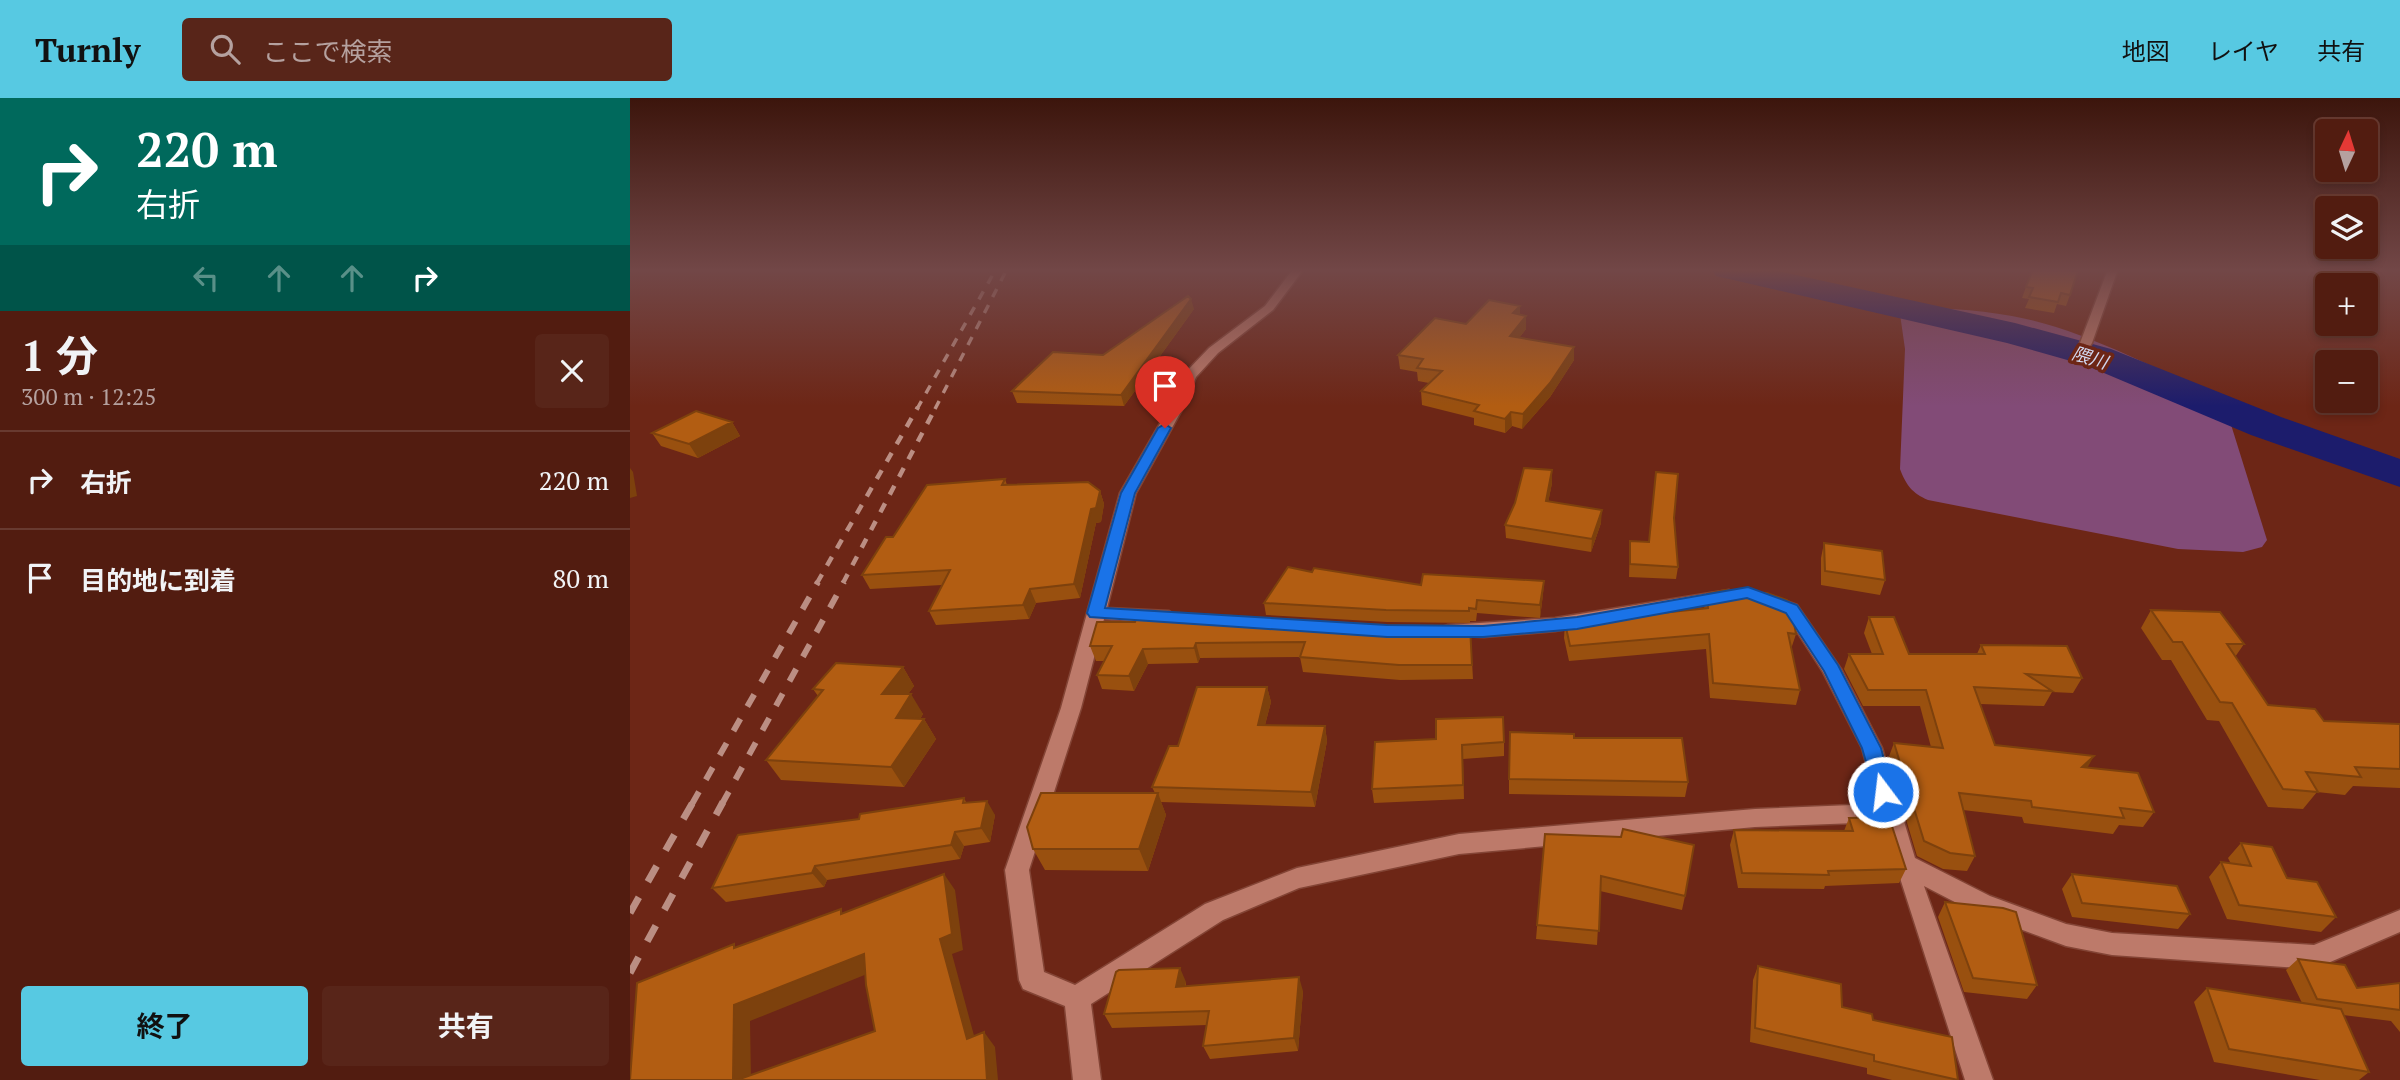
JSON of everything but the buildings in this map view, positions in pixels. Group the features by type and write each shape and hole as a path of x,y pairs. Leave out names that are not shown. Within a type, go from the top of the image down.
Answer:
{"street":[{"path":"1077,998 1032,979 1017,870 1071,708 1128,493 1177,406 1187,377 1259,315"},
{"path":"2086,343 2096,315"},
{"path":"1428,631 1483,632 1577,623 1748,593 1791,609 1831,669 1872,748 1905,864 1979,1080"},
{"path":"1096,613 1193,619"},
{"path":"1077,998 1214,912 1297,878 1459,844 1755,818 1889,813"},
{"path":"1905,864 1982,904 2066,935 2112,944 2314,957 2400,921"},
{"path":"1077,998 1087,1080"}],"shaded area":[{"path":"1900,315 2012,316 2092,340 2223,399 2267,540 2262,547 2243,552 2178,549 1928,500 1907,484 1900,469 1905,349"}],"waterway":[{"name":"隈川","path":"1930,315 2098,357 2266,426 2400,474"}],"railway":[{"path":"917,409 970,315"},
{"path":"935,409 983,315"},
{"path":"817,583 918,407"},
{"path":"843,583 936,407"},
{"path":"692,804 818,582"},
{"path":"722,804 844,582"},
{"path":"630,913 693,802"},
{"path":"630,973 723,802"}],"route":[{"path":"1165,428 1128,493 1096,613 1387,631 1483,632 1577,623 1748,593 1791,609 1831,669 1872,748 1883,792"}]}
